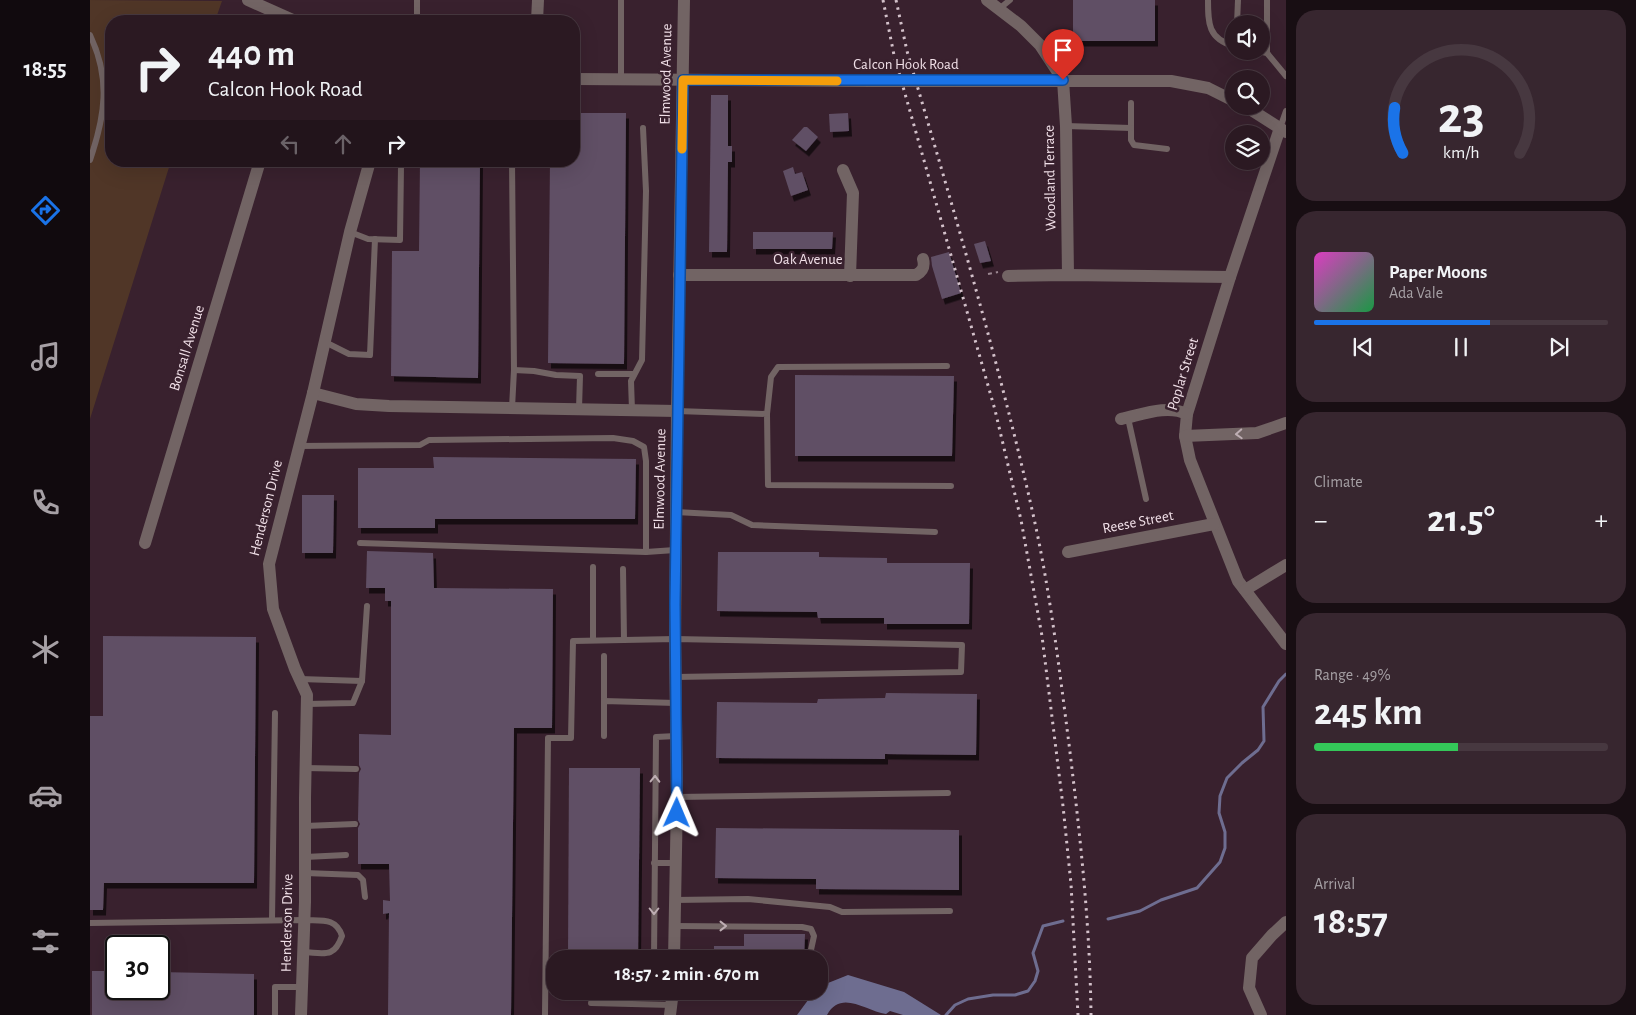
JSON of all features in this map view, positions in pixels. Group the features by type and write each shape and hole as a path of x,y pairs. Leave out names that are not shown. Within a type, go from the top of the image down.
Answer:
{"street":[{"path":"248,0 282,15"},
{"path":"537,15 538,0"},
{"name":"Elmwood Avenue","path":"674,950 677,797 675,550 684,0"},
{"path":"987,0 1021,26 1040,45 1063,80"},
{"name":"Calcon Hook Road","path":"580,79 1172,81 1208,88 1225,96"},
{"name":"Woodland Terrace","path":"1063,80 1066,126 1068,275"},
{"path":"1259,115 1283,130"},
{"name":"Poplar Street","path":"1283,130 1230,277 1187,414 1185,436 1190,460 1238,582 1284,637"},
{"name":"Bonsall Avenue","path":"145,543 258,167"},
{"name":"Henderson Drive","path":"301,1015 307,695 273,609 268,564 313,393 350,232 368,167"},
{"path":"843,170 854,194 850,276"},
{"name":"Oak Avenue","path":"679,275 916,275 923,269 923,259"},
{"path":"1008,276 1230,277"},
{"path":"313,393 356,404 677,410"},
{"path":"1124,418 1170,409 1180,410 1187,414"},
{"path":"1185,436 1256,433 1286,423"},
{"name":"Reese Street","path":"1068,552 1214,524"},
{"path":"1245,590 1286,565"},
{"path":"1261,1015 1249,988 1252,958 1286,922"}],"lane":[{"path":"417,0 417,15"},
{"path":"621,0 621,79"},
{"path":"999,9 1010,0"},
{"path":"1208,0 1208,22 1218,40 1225,43"},
{"path":"1237,15 1238,0"},
{"path":"1267,0 1267,15"},
{"path":"90,35 98,54 105,82 104,104 90,160"},
{"path":"1270,57 1286,76"},
{"path":"1131,103 1131,140 1134,145 1167,149"},
{"path":"1283,130 1286,111"},
{"path":"1066,126 1131,128"},
{"path":"632,410 631,380 642,360 646,191 643,128"},
{"path":"350,232 368,239 400,240 401,167"},
{"path":"512,167 514,370 512,408"},
{"path":"324,342 348,354 370,355 374,239"},
{"path":"947,366 778,367 771,377 766,414 768,485 951,486"},
{"path":"514,370 534,371 556,376 580,376 579,409"},
{"path":"598,374 634,374"},
{"path":"677,410 766,414"},
{"path":"1124,418 1146,499"},
{"path":"298,446 420,446 429,440 613,438 633,441 644,447 646,461 646,552"},
{"path":"676,512 731,515 752,525 934,532"},
{"path":"360,543 646,552 675,550"},
{"path":"593,567 593,640"},
{"path":"623,569 624,640"},
{"path":"307,704 353,703 362,681 367,606"},
{"path":"545,1015 548,738 571,738 573,641 675,639 962,645 961,672 675,677"},
{"path":"604,656 604,736"},
{"path":"300,679 362,681"},
{"path":"604,701 676,703"},
{"path":"272,920 275,713"},
{"path":"654,950 656,737 676,736"},
{"path":"305,768 356,769"},
{"path":"677,797 948,793"},
{"path":"304,826 355,824"},
{"path":"305,857 346,854"},
{"path":"654,863 676,863"},
{"path":"305,873 358,876 363,880 365,898"},
{"path":"674,900 748,899 830,907 842,912 950,911"},
{"path":"90,923 304,920 331,921 339,926 342,936 338,947 329,953 303,952"},
{"path":"674,926 802,927 810,929 814,936 811,950"},
{"path":"275,1015 275,988 302,986"},
{"path":"591,1004 671,1010"}],"shaded area":[{"path":"90,0 222,1 217,15 105,15 105,167 169,167 90,419"}],"water":[{"path":"848,975 904,992 941,1015 903,1015 890,1011 886,1014 847,1002 839,1003 827,1015 797,1015 808,1000 828,1000 828,983"}],"building":[{"path":"1073,0 1155,0 1155,41 1073,41"},
{"path":"711,95 728,95 728,146 732,146 732,162 728,162 727,252 709,252"},
{"path":"580,113 626,113 624,364 548,363 550,167 580,167"},
{"path":"848,113 849,131 830,132 829,114"},
{"path":"804,127 807,127 818,137 806,151 792,140"},
{"path":"420,167 480,167 478,378 391,376 392,251 419,251"},
{"path":"793,167 795,174 802,172 808,190 791,196 783,171"},
{"path":"753,232 833,232 832,249 753,249"},
{"path":"985,241 991,261 980,263 974,244"},
{"path":"949,252 961,293 942,299 931,257"},
{"path":"795,375 954,376 952,456 795,456"},
{"path":"433,457 636,459 635,519 435,519 435,528 358,528 358,468 434,468"},
{"path":"302,495 334,495 333,553 302,553"},
{"path":"367,551 433,553 434,588 553,589 552,728 514,728 511,1015 388,1015 389,913 383,914 383,900 390,901 389,864 358,864 358,828 360,824 358,820 359,773 361,769 359,765 359,734 391,735 391,601 385,601 385,588 366,588"},
{"path":"718,552 819,552 819,557 887,558 887,563 970,563 969,624 884,624 884,618 818,618 817,612 717,611"},
{"path":"103,636 256,637 254,883 104,883 103,910 90,910 90,716 103,716"},
{"path":"886,693 977,694 976,755 885,754 885,759 716,758 717,702 817,703 818,699 885,698"},
{"path":"569,768 640,768 638,950 568,950"},
{"path":"716,828 959,830 959,890 816,889 816,879 715,878"},
{"path":"744,934 805,934 804,950 714,950 714,946 744,946"},
{"path":"92,971 105,971 105,1000 170,1000 170,972 254,974 254,1015 92,1015"}],"waterway":[{"path":"1108,919 1140,911 1161,900 1197,888 1220,862 1225,848 1225,832 1219,813 1220,796 1227,778 1258,750 1264,741 1263,707 1279,681 1286,674"},
{"path":"946,1015 955,1005 968,999 993,995 1015,995 1028,991 1035,981 1038,971 1033,953 1043,926 1063,921"}],"railway":[{"path":"883,0 894,55 995,410 1021,520 1042,636 1063,806 1071,884 1078,1015"},
{"path":"896,0 907,51 990,340 1039,543 1058,657 1077,812 1084,879 1091,1015"}],"slow traffic":[{"path":"682,149 683,80 837,81"}],"route":[{"path":"677,813 675,604 683,80 1063,80"}]}
